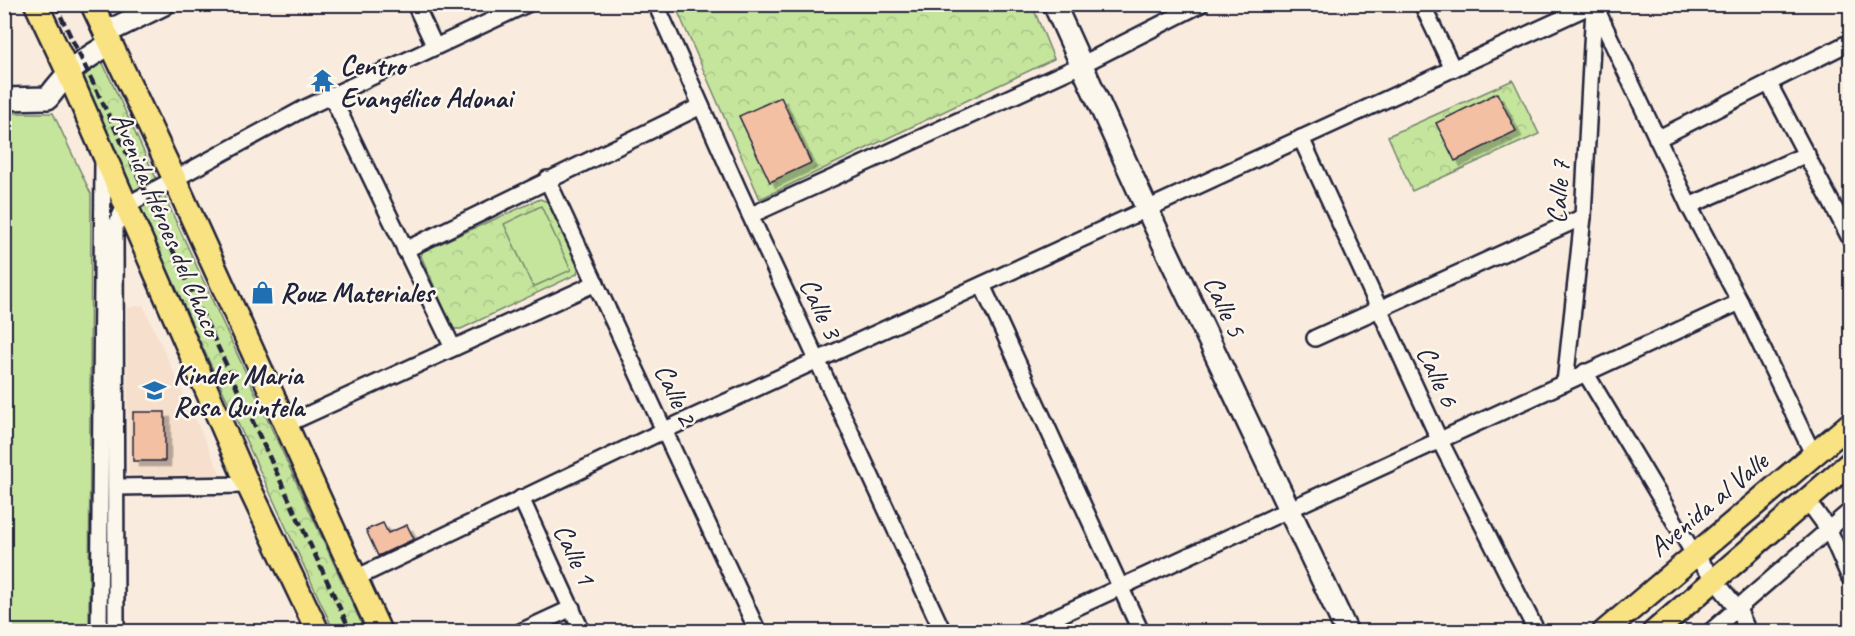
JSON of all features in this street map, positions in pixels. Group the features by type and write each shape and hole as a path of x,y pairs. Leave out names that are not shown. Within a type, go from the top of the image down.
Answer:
{"main road":[{"name":"Avenida Héroes del Chaco","path":"36,4 68,72 248,485 318,632"},
{"name":"Avenida Héroes del Chaco","path":"92,4 381,632"},
{"path":"4,99 48,98 68,72 108,39 164,4"},
{"name":"Calle 5","path":"1054,4 1147,209 1347,632"},
{"name":"Avenida al Valle","path":"1604,632 1851,424"},
{"path":"1654,632 1851,462"}],"street":[{"path":"415,4 435,47"},
{"path":"116,632 116,227 125,206 331,96 527,4"},
{"name":"Calle 3","path":"656,4 943,632"},
{"path":"751,215 1081,65 1201,4"},
{"path":"1422,4 1454,69"},
{"path":"356,578 665,430 1594,4 1689,206 1740,302 1814,456"},
{"name":"Calle 7","path":"1565,383 1583,218 1594,4"},
{"path":"1657,140 1851,42"},
{"path":"1769,84 1851,238"},
{"path":"331,96 453,348"},
{"path":"405,250 701,106"},
{"name":"Calle 6","path":"1301,138 1439,439 1537,632"},
{"path":"99,632 103,153"},
{"path":"1689,206 1807,154"},
{"name":"Calle 2","path":"547,179 758,632"},
{"path":"1316,338 1583,218"},
{"path":"285,425 596,283"},
{"path":"982,285 1141,632"},
{"path":"1023,632 1740,302"},
{"path":"1585,372 1694,554 1738,609 1749,632"},
{"path":"116,487 248,485"},
{"name":"Calle 1","path":"521,498 582,632"},
{"path":"1807,500 1829,530 1851,578"},
{"path":"1710,632 1851,511"},
{"path":"520,632 572,608"}],"shaded area":[{"name":"Kinder Maria Rosa Quintela","path":"143,305 220,473 215,476 128,475 127,308"}],"green space":[{"path":"675,5 1032,5 1054,59 760,199"},
{"path":"101,59 365,631 334,631 79,80 77,72"},
{"path":"1513,80 1539,134 1412,191 1388,136"},
{"path":"5,113 53,113 91,194 89,631 5,631"},
{"path":"540,199 548,202 579,265 577,274 461,329 453,329 421,256 423,251"},
{"path":"541,206 571,270 533,287 504,224"}],"building":[{"path":"1497,93 1516,131 1455,161 1436,123"},
{"path":"781,97 811,163 770,182 739,116"},
{"path":"133,412 165,412 165,461 133,461"},
{"path":"383,523 388,533 407,525 414,539 378,556 366,530"}],"railway":[{"path":"55,4 351,632"}],"place":[{"name":"Centro Evangélico Adonai","path":"322,81"},
{"name":"Rouz Materiales","path":"262,292"},
{"name":"Kinder Maria Rosa Quintela","path":"155,390"}]}
